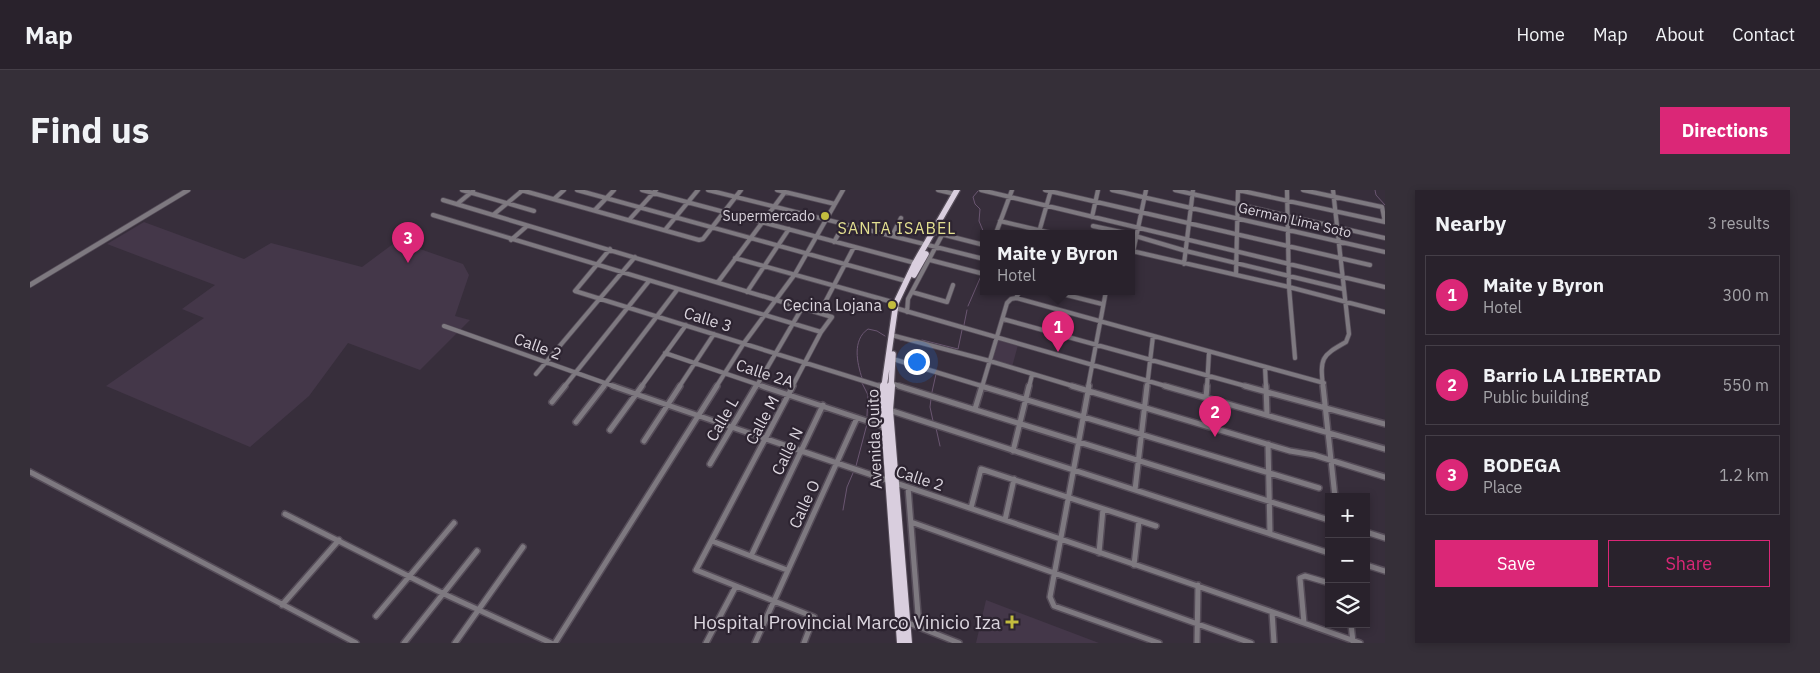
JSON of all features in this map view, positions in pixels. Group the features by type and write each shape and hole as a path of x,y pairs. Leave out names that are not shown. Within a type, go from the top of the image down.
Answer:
{"highway":[{"name":"Avenida Quito","path":"908,643 885,427 888,385 897,306 915,263 940,234 957,191"},
{"name":"Avenida Quito","path":"901,643 891,482 888,385 893,359 897,306 931,246 957,191"}],"street":[{"path":"30,285 188,190"},
{"path":"462,190 473,191 534,211"},
{"path":"493,215 522,190 701,240 740,190"},
{"path":"554,199 564,190"},
{"path":"577,190 906,281"},
{"path":"595,210 614,190"},
{"path":"642,190 915,263"},
{"path":"665,230 698,190"},
{"path":"708,190 980,258"},
{"path":"777,190 835,204"},
{"path":"555,643 744,343 795,274 843,190"},
{"path":"938,190 957,191"},
{"path":"981,190 1385,287"},
{"path":"997,230 1012,190"},
{"path":"1046,190 1370,266"},
{"path":"1092,217 1098,190"},
{"name":"German Lima Soto","path":"1112,190 1385,252"},
{"path":"1135,244 1140,227 1146,190"},
{"path":"1175,190 1193,192 1385,238"},
{"path":"1236,275 1238,190 1385,222 1382,207 1303,190"},
{"path":"1287,190 1286,229 1295,358"},
{"path":"1332,190 1349,334 1346,342 1330,348 1324,355 1321,365 1333,460 1335,493"},
{"path":"457,204 473,191"},
{"path":"1040,230 1051,191"},
{"path":"629,220 654,192"},
{"path":"718,282 772,206 785,192"},
{"path":"1184,264 1193,192"},
{"path":"443,200 526,226 635,256 747,292 820,312 854,247"},
{"path":"434,215 511,240 821,332"},
{"path":"892,236 901,218"},
{"path":"1000,221 1032,230"},
{"path":"834,242 844,224"},
{"path":"511,240 526,226"},
{"path":"1093,226 1112,230"},
{"path":"747,292 789,229"},
{"path":"940,234 980,244"},
{"path":"1135,236 1186,251 1343,289"},
{"path":"907,312 908,299 930,260 931,246"},
{"name":"Calle 3","path":"610,250 575,291 806,362 975,409 1269,503 1325,519"},
{"path":"1135,253 1289,287 1385,312"},
{"path":"536,374 635,256"},
{"path":"735,258 834,286 897,306 907,312 1385,449"},
{"path":"930,260 980,273"},
{"path":"552,402 649,281"},
{"path":"912,292 946,302 953,284"},
{"path":"576,422 677,290"},
{"path":"1067,295 1102,304"},
{"path":"1105,295 1050,597 1054,606 1159,643"},
{"path":"975,409 1007,303 1011,299 1016,298 1324,383"},
{"name":"Calle L","path":"710,464 802,308"},
{"name":"Calle M","path":"736,586 696,570 821,332 832,317 820,312"},
{"path":"1003,319 1151,358 1385,424"},
{"path":"610,430 686,325"},
{"name":"Calle 2","path":"444,326 801,452 1198,585 1360,643"},
{"path":"644,441 714,334"},
{"path":"895,336 990,361 1290,452 1314,454 1385,477"},
{"path":"1135,490 1153,336"},
{"path":"1206,398 1209,352"},
{"name":"Calle 2A","path":"665,353 885,427"},
{"path":"893,359 1319,488"},
{"path":"1265,367 1267,414"},
{"path":"1013,451 1032,374"},
{"name":"Calle N","path":"751,556 823,405"},
{"path":"889,410 1325,552"},
{"name":"Calle O","path":"755,643 857,418"},
{"path":"1268,444 1270,534"},
{"path":"970,508 981,469 1156,526"},
{"path":"30,472 282,606 356,643"},
{"path":"1005,520 1014,479"},
{"path":"908,487 919,627"},
{"path":"1099,552 1103,509"},
{"path":"285,514 444,594 551,643"},
{"path":"1134,564 1139,521"},
{"path":"911,522 1252,643"},
{"path":"376,616 454,523"},
{"path":"1370,533 1385,538"},
{"path":"282,606 340,540"},
{"path":"712,541 787,570"},
{"path":"455,643 523,547"},
{"path":"404,643 477,552"},
{"path":"1370,566 1385,571"},
{"path":"1304,622 1300,578 1305,576 1325,582"},
{"path":"1197,643 1198,585"},
{"path":"706,643 736,586 814,617 804,643"},
{"path":"1272,612 1274,643"},
{"path":"906,622 959,643"},
{"path":"1351,628 1353,642"}],"shaded area":[{"path":"144,222 244,259 271,243 362,267 397,241 463,264 469,275 455,316 470,320 420,370 348,343 309,396 250,447 106,386 204,318 182,309 215,285 107,244"},
{"path":"998,340 1018,345 1012,367 992,361"},
{"name":"Hospital Provincial Marco Vinicio Iza","path":"986,600 1099,643 976,643"}],"waterway":[{"path":"1375,190 1376,195 1385,205"},
{"path":"978,191 973,197 975,204 980,209 979,221 983,230"},
{"path":"968,306 980,278"},
{"path":"964,325 967,310"},
{"path":"862,378 857,359 860,339 868,329 877,331 885,336"},
{"path":"922,340 958,349 962,330"},
{"path":"900,340 907,341"},
{"path":"932,392 936,374"},
{"path":"862,383 868,395 867,416"},
{"path":"931,399 930,407 933,421"},
{"path":"856,466 867,424"},
{"path":"936,428 940,446"},
{"path":"843,510 847,487 853,473"}],"place":[{"name":"Supermercado","path":"825,216"},
{"name":"BODEGA","path":"408,263"},
{"name":"Cecina Lojana","path":"892,305"},
{"name":"Maite y Byron","path":"1058,352"},
{"name":"Barrio LA LIBERTAD","path":"1215,437"},
{"name":"Hospital Provincial Marco Vinicio Iza","path":"1012,622"}],"district":[{"name":"SANTA ISABEL","path":"897,228"}]}
